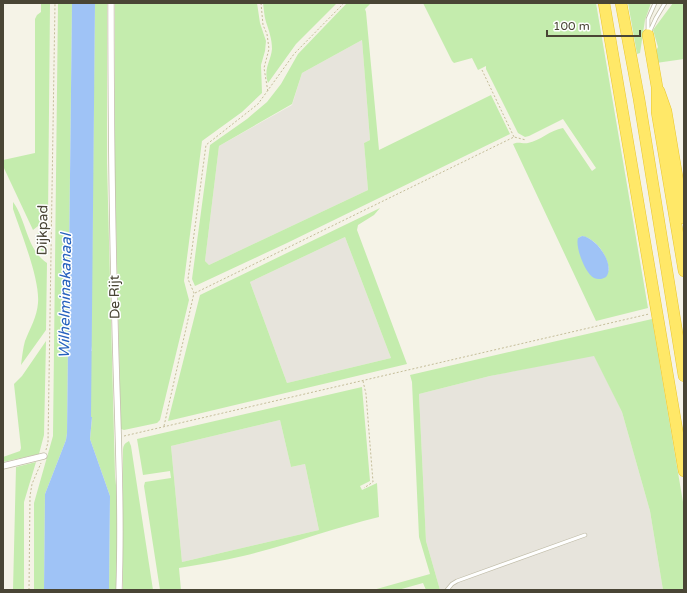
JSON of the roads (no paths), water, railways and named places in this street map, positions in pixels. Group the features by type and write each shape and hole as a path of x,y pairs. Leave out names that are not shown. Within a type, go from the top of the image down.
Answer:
{"highway":[{"path":"604,3 684,471"},
{"path":"621,3 639,100 684,376"},
{"path":"648,35 657,87 656,96 658,120 684,270"},
{"path":"657,87 662,96 666,110 684,218"}],"street":[{"name":"De Rijt","path":"111,3 111,141 121,526 119,590"},
{"path":"3,466 44,456"}],"lane":[{"path":"648,35 648,19 655,3"},
{"path":"648,35 665,3"},
{"path":"447,590 457,581 585,535"}],"water":[{"path":"72,3 95,3 92,417 90,439 110,496 109,590 44,590 45,494 66,440 67,433"},
{"path":"582,236 593,241 603,252 608,266 608,272 605,278 594,278 584,266 577,242 578,238"}],"water label":[{"name":"Wilhelminakanaal","path":"65,296"}]}
